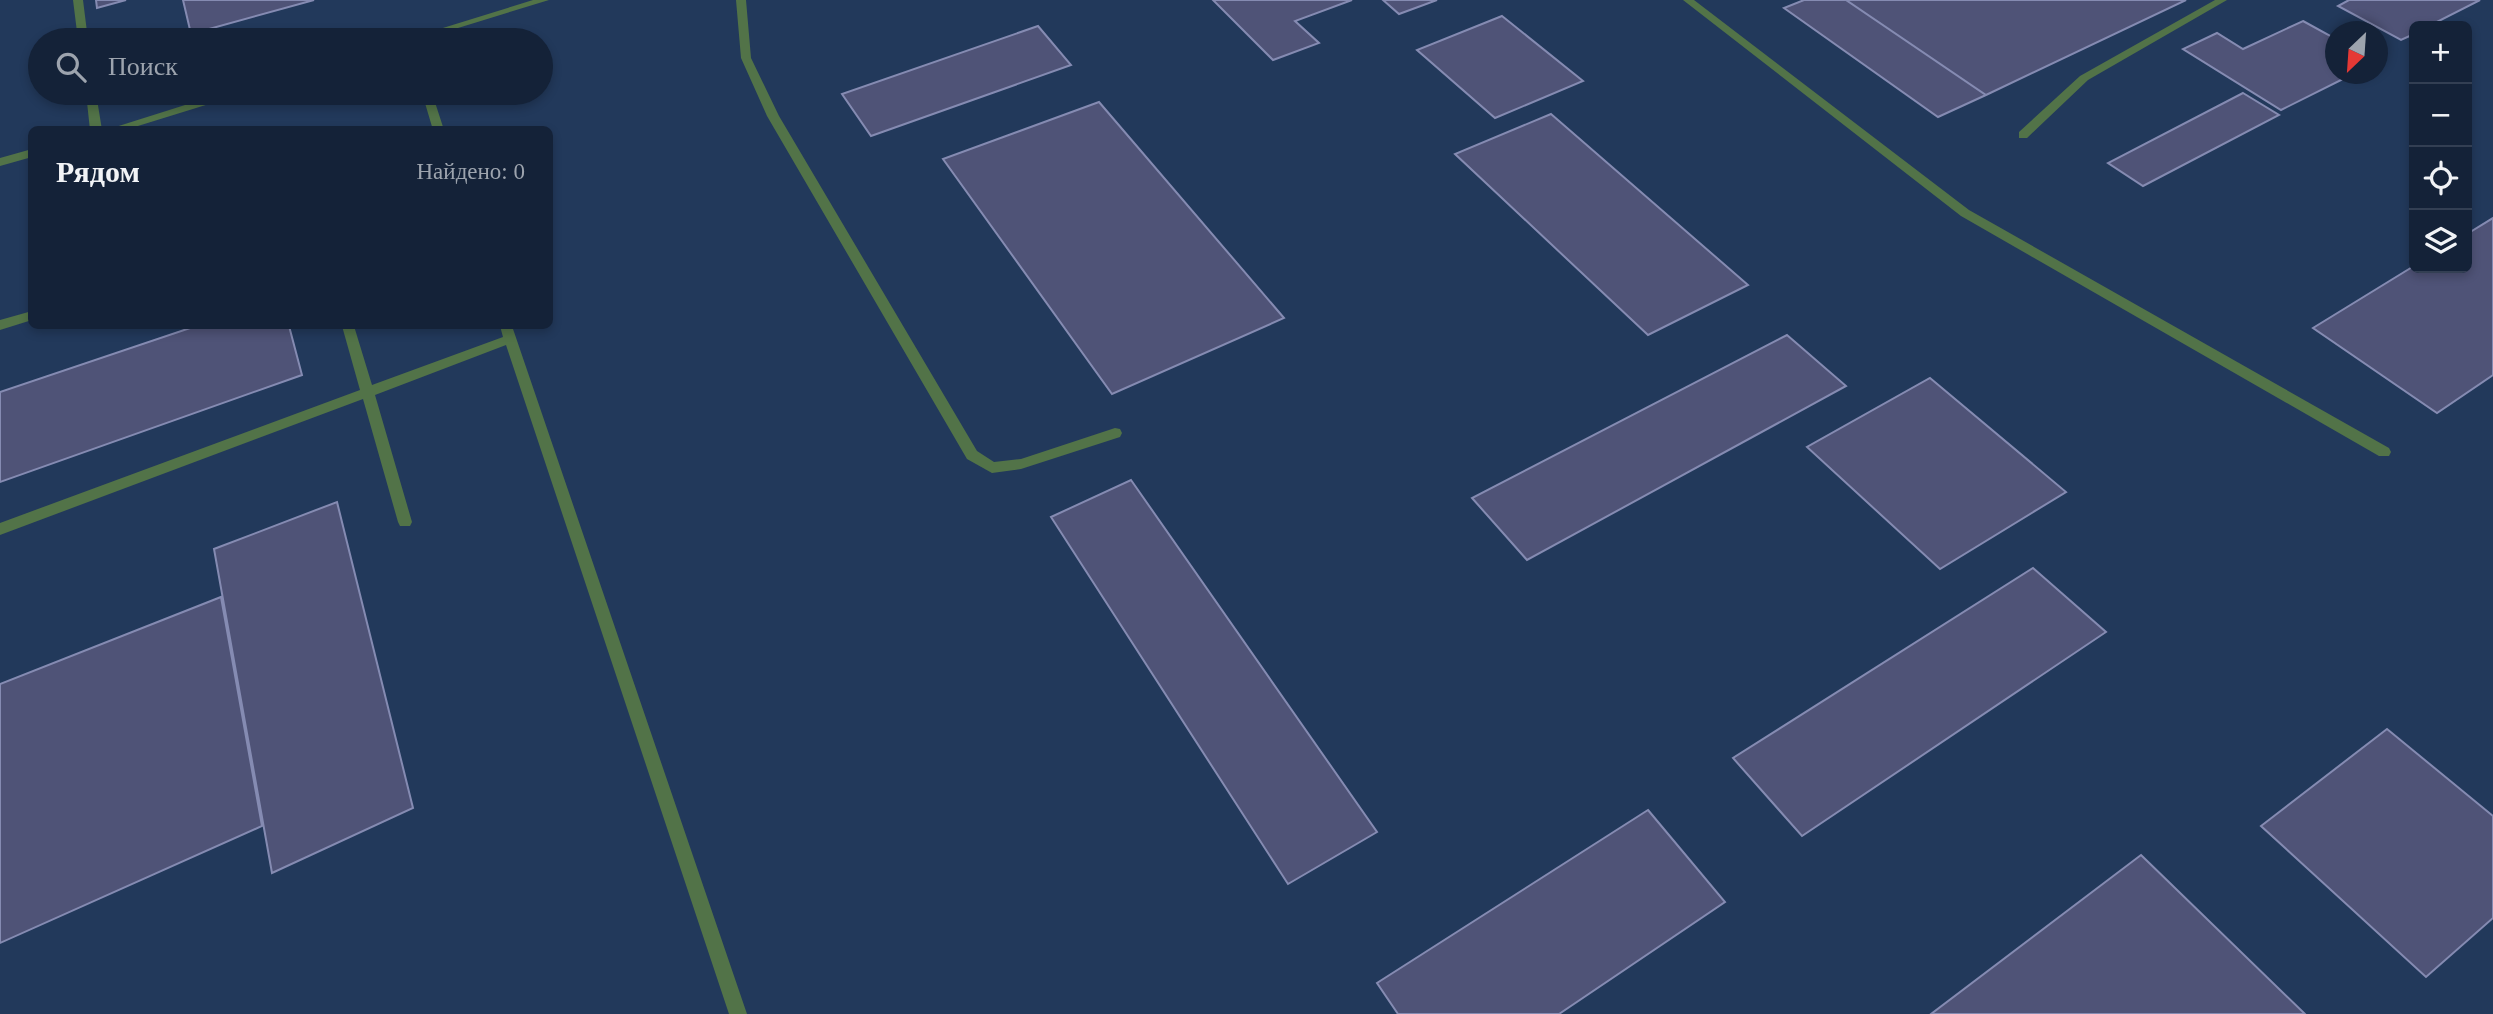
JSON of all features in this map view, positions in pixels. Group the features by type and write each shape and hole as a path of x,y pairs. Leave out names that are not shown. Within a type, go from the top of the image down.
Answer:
{"street":[{"path":"78,0 82,28"},
{"path":"450,28 544,0"},
{"path":"741,0 746,58 773,116 972,455 992,468 1021,464 1115,433"},
{"path":"1688,0 1965,213 2384,452"},
{"path":"2023,135 2084,78 2222,0"},
{"path":"92,105 95,126"},
{"path":"124,126 194,105"},
{"path":"431,105 438,126"},
{"path":"0,162 28,154"},
{"path":"0,325 28,315"},
{"path":"349,329 405,522"},
{"path":"0,529 366,392 508,332 738,1014"}],"shaded area":[{"path":"0,0 2493,0 2493,1014 0,1014"}],"building":[{"path":"96,0 126,0 97,8"},
{"path":"183,0 314,0 213,28 190,28"},
{"path":"1213,0 1352,0 1295,21 1319,43 1273,60"},
{"path":"1383,0 1437,0 1399,14"},
{"path":"1804,0 1846,0 1986,95 1938,117 1784,8"},
{"path":"1846,0 2186,0 1986,95"},
{"path":"2349,0 2480,0 2439,21 2409,21 2409,36 2401,40 2388,33 2388,21 2366,21 2338,6"},
{"path":"1502,16 1583,81 1495,118 1417,50"},
{"path":"2303,21 2325,33 2325,84 2333,84 2281,110 2183,49 2217,33 2243,49"},
{"path":"1038,26 1071,65 871,136 842,94"},
{"path":"2243,93 2279,115 2143,186 2108,163"},
{"path":"1099,102 1284,318 1112,394 943,159"},
{"path":"1551,114 1748,285 1648,335 1455,154"},
{"path":"2493,218 2493,375 2437,413 2313,328 2409,269 2409,273 2472,273 2472,231"},
{"path":"187,329 290,329 302,375 0,482 0,392"},
{"path":"1787,335 1846,386 1527,560 1472,498"},
{"path":"1930,378 2066,492 1940,569 1807,447"},
{"path":"1131,480 1377,832 1288,884 1051,517"},
{"path":"337,502 413,808 272,873 214,549"},
{"path":"2033,568 2106,632 1802,836 1733,758"},
{"path":"221,597 262,826 0,943 0,684"},
{"path":"2387,729 2493,816 2493,918 2426,977 2261,826"},
{"path":"1648,810 1725,902 1559,1014 1398,1014 1377,983"},
{"path":"2141,855 2305,1014 1931,1014"}]}
